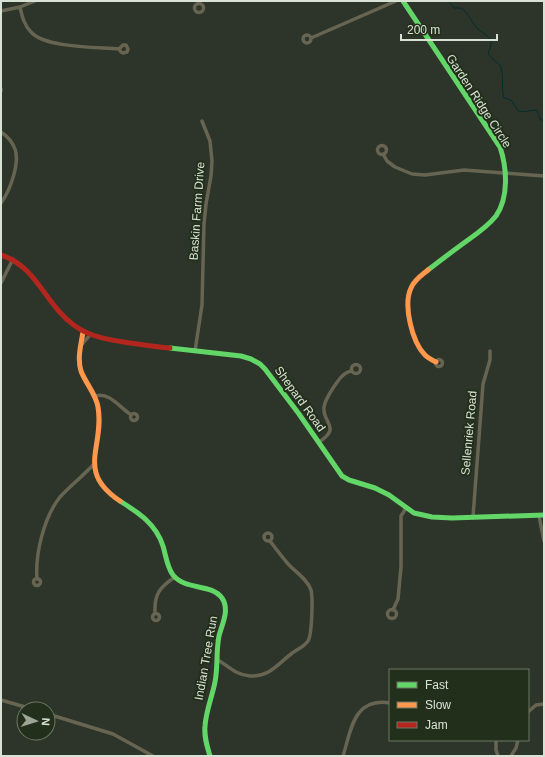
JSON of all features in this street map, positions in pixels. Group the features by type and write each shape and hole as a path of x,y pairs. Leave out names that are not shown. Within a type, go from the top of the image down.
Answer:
{"street":[{"path":"1,11 20,7 35,1"},
{"path":"311,38 396,1"},
{"name":"Garden Ridge Circle","path":"403,1 500,148 505,163 502,203 493,220 414,282 410,290 408,301 410,324 425,354 436,362"},
{"path":"20,7 26,26 34,35 44,41 55,44 119,49"},
{"name":"Baskin Farm Drive","path":"195,351 202,305 204,224 212,161 210,141 202,121"},
{"path":"1,132 7,136 15,148 16,165 10,187 1,203"},
{"path":"383,154 395,167 405,172 417,175 464,170 544,176"},
{"name":"Shepard Road","path":"1,255 13,258 19,262 32,275 49,302 59,312 90,335 119,342 241,356 250,358 259,363 270,374 342,476 349,480 383,491 414,513 432,517 541,515"},
{"path":"1,283 13,258"},
{"path":"84,332 79,354 81,370 95,396 99,419 93,465 107,491 139,513 153,528 162,543 168,566 175,577 163,586 159,592 155,602 155,613"},
{"path":"82,344 90,335"},
{"name":"Sellenriek Road","path":"473,517 483,384 490,360 490,351"},
{"path":"319,442 327,436 330,431 330,424 324,410 325,404 333,388 346,373 352,371"},
{"path":"95,396 107,396 124,411 130,414"},
{"path":"37,579 40,546 44,529 50,514 60,498 93,465"},
{"path":"393,610 398,599 401,567 401,516 406,508"},
{"path":"541,515 544,541"},
{"path":"218,660 240,674 248,676 262,675 273,670 308,641 311,612 311,591 301,576 270,541"},
{"name":"Indian Tree Run","path":"175,577 187,585 211,590 218,594 223,601 225,614 220,636 215,683 206,711 204,726 205,739 210,756"},
{"path":"1,700 16,704"},
{"path":"343,756 352,723 356,716 369,705 380,703 389,704"},
{"path":"529,711 536,705 544,704"},
{"path":"56,716 113,734 153,756"},
{"path":"496,741 498,756"},
{"path":"511,756 516,748 518,741"}],"waterway":[{"path":"448,1 454,8 461,8 464,10 475,26 491,40 488,53 501,68 504,98 511,100 519,112 537,110 540,119 544,121"}],"traffic: fast":[{"path":"403,1 500,147 506,182 500,208 490,223 428,270"},
{"path":"170,348 241,356 260,364 299,414 342,476 349,480 375,488 389,495 414,513 432,517 452,518 544,515"},
{"path":"120,501 134,510 156,531 163,546 171,572 178,580 212,590 222,598 224,603 225,612 218,642 216,676 205,726 205,738 210,756"}],"traffic: slow":[{"path":"428,270 412,285 409,295 408,313 413,333 420,349 426,356 436,362"},
{"path":"83,332 79,361 83,376 97,402 98,407 99,421 95,469 106,490 120,501"}],"traffic: jam":[{"path":"1,255 13,260 24,268 56,308 81,330 95,336 109,339 170,348"}]}
